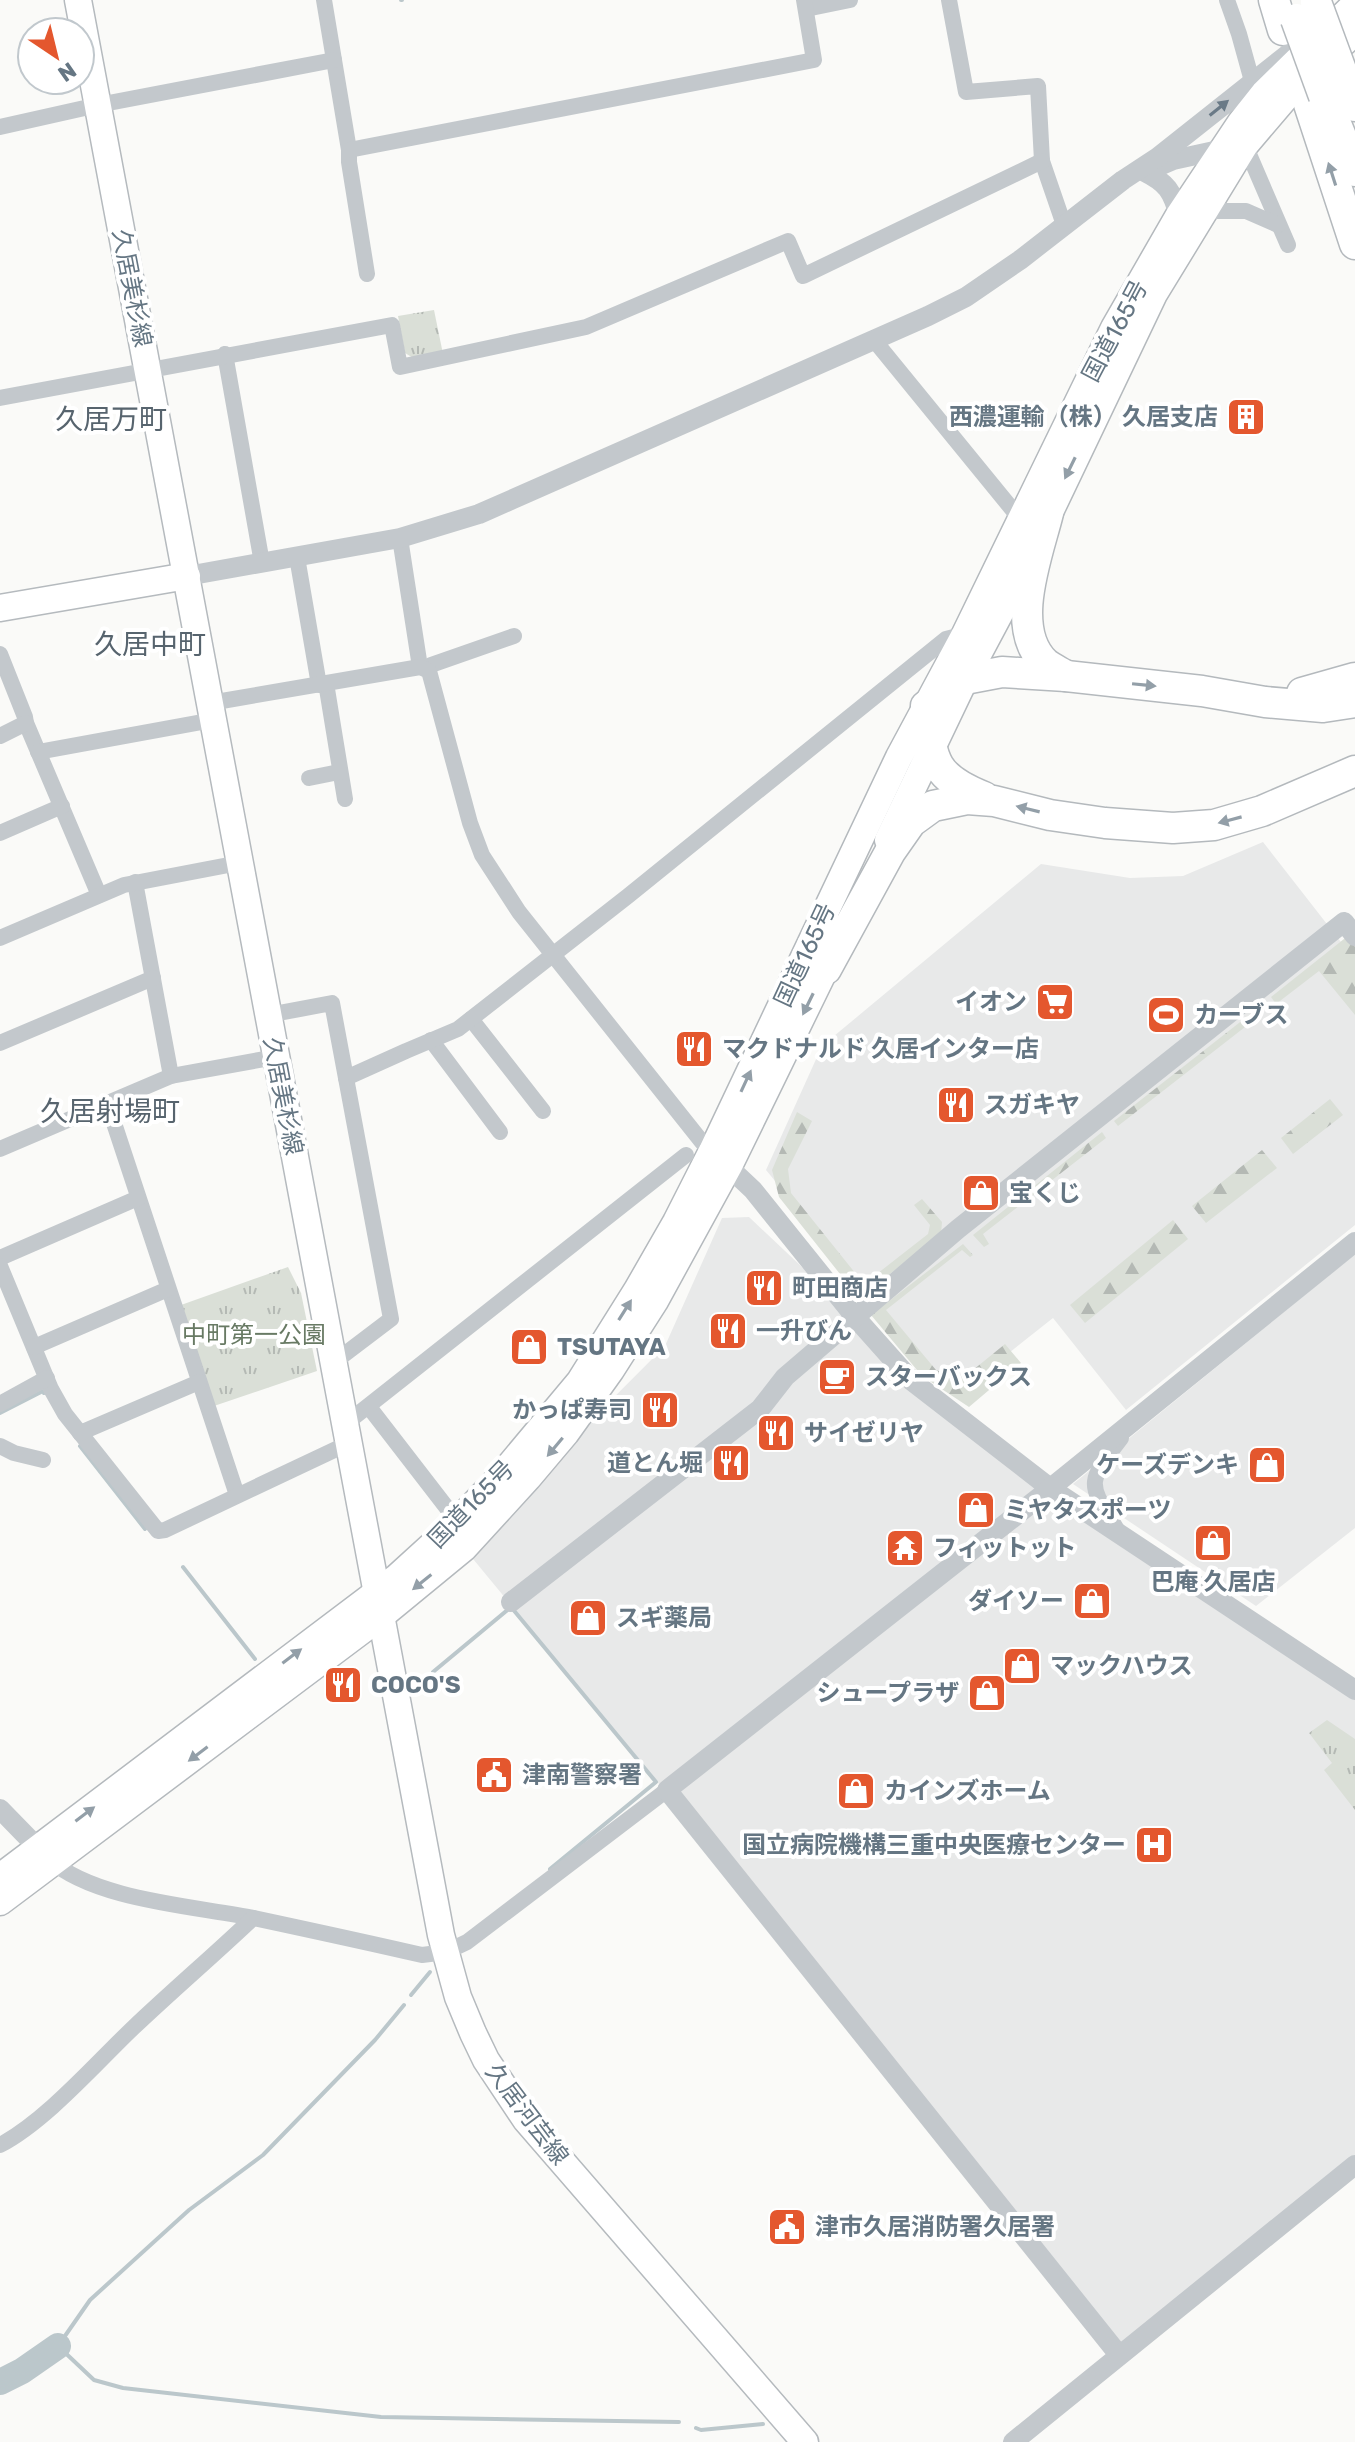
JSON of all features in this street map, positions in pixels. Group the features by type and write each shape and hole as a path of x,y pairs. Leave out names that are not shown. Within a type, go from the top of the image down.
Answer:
{"highway":[{"path":"1296,9 1355,171"},
{"path":"1326,92 1355,106"},
{"path":"1326,92 1355,244"},
{"path":"1035,517 1027,618 1037,652 1045,663 1066,676"},
{"path":"1355,702 1323,707 1066,676 1002,672 965,679 926,706 931,754 949,779 959,787 994,801 1050,815 1173,828 1214,825 1250,815 1355,771"},
{"path":"1265,702 1355,678"},
{"path":"1302,792 1355,754"},
{"path":"826,969 890,852 911,822 933,806 948,801 994,801"}],"main road":[{"name":"久居美杉線","path":"78,0 378,1605"},
{"name":"国道165号","path":"378,1605 397,1577 499,1478 580,1381 637,1290 709,1157 899,757 965,634 1035,517 1154,294 1191,213 1264,93 1355,4"},
{"name":"国道165号","path":"1231,145 1355,32"},
{"name":"国道165号","path":"0,1902 46,1856 378,1605 464,1548 566,1433 655,1301 709,1157 826,969 965,679 1016,583 1035,517"},
{"path":"0,608 187,576"},
{"name":"久居河芸線","path":"378,1605 446,1952 458,1997 486,2060 519,2111 805,2442"},
{"name":"国道165号","path":"0,1877 46,1856"}],"street":[{"path":"324,0 367,274"},
{"path":"349,150 814,60 805,4 850,0"},
{"path":"949,0 966,92 1038,86 1042,161 1064,225"},
{"path":"1227,0 1252,81"},
{"path":"187,576 400,538 479,514 966,297 1020,260 1123,180 1151,165 1252,81 1355,4"},
{"path":"0,127 334,60"},
{"path":"1151,165 1231,145 1288,245"},
{"path":"0,398 392,325 400,367 586,327 788,241 803,276 1042,161"},
{"path":"1151,165 1191,213 1246,211 1278,225"},
{"path":"874,340 1035,517"},
{"path":"225,354 262,563"},
{"path":"400,538 423,668 432,676 470,823 482,855 519,912 702,1142 709,1157 753,1190 855,1317 912,1381 1050,1488 1355,1690"},
{"path":"297,557 345,799"},
{"path":"346,1078 458,1029 946,639 965,634"},
{"path":"38,752 322,684 423,668 514,636"},
{"path":"0,654 99,895"},
{"path":"0,736 26,723"},
{"path":"309,778 339,772"},
{"path":"0,833 62,806"},
{"path":"0,938 135,882 239,863"},
{"path":"135,882 171,1076"},
{"path":"511,1602 760,1409 785,1377 970,1220 1344,922 1355,936"},
{"path":"0,1043 153,978"},
{"path":"268,1015 332,1003 391,1319 333,1363"},
{"path":"471,1019 543,1111"},
{"path":"431,1040 500,1132"},
{"path":"0,1149 171,1076 276,1057"},
{"path":"107,1102 237,1495"},
{"path":"0,1266 65,1414 158,1531 165,1530 237,1495 346,1434 369,1407 709,1157"},
{"path":"0,1258 138,1198"},
{"path":"0,1809 46,1856 84,1880 127,1895 253,1918 422,1955 446,1952 467,1942 667,1790 1355,1242"},
{"path":"34,1347 168,1289"},
{"path":"0,1404 47,1378"},
{"path":"80,1433 199,1382"},
{"path":"369,1407 457,1521"},
{"path":"1119,1533 1097,1497 1095,1474 1136,1418"},
{"path":"0,1446 43,1460"},
{"path":"667,1790 1119,2355"},
{"path":"0,2145 59,2100 253,1918"},
{"path":"1013,2442 1355,2165"}],"shaded area":[{"path":"1263,842 1355,960 1355,1225 1126,1410 1053,1318 957,1394 943,1384 766,1170 822,1046 1041,864 1130,878 1183,876"},
{"path":"749,1217 855,1317 912,1381 1355,1691 1355,2165 1119,2355 817,1975 464,1548 665,1346 722,1218"},
{"path":"1355,1254 1355,1528 1256,1606 1073,1484"}],"green space":[{"path":"434,310 443,354 415,359 405,353 398,316"},
{"path":"1349,935 1355,942 1355,1015 1319,971 1276,1004 1271,997"},
{"path":"1258,1008 1263,1013 1118,1126 1114,1121"},
{"path":"1330,1099 1343,1115 1293,1154 1281,1138"},
{"path":"797,1112 812,1121 788,1169 791,1193 864,1284 928,1234 930,1225 914,1205 922,1199 942,1222 941,1234 859,1298 779,1197 772,1170"},
{"path":"1102,1132 1106,1138 983,1234 989,1244 984,1247 973,1235"},
{"path":"1262,1150 1277,1168 1206,1223 1192,1206"},
{"path":"1173,1220 1188,1239 1085,1323 1070,1305"},
{"path":"963,1244 973,1255 970,1257 962,1250 886,1310 936,1370 962,1379 1005,1344 1021,1363 969,1407 922,1376 871,1315"},
{"name":"中町第一公園","path":"288,1267 301,1293 317,1371 214,1406 181,1305"},
{"path":"1327,1720 1355,1739 1355,1810 1324,1770 1332,1763 1309,1733"}],"waterway":[{"path":"0,1413 44,1393"},
{"path":"80,1446 145,1529"},
{"path":"183,1567 255,1659"},
{"path":"433,1672 511,1607 656,1782 550,1869"},
{"path":"411,1995 430,1972"},
{"path":"404,2005 375,2040 263,2155 189,2210 90,2300 58,2346 94,2380 123,2388 381,2417 679,2422"},
{"path":"0,2382 58,2346"},
{"path":"696,2428 763,2424"}],"place":[{"name":"西濃運輸（株） 久居支店","path":"1246,417"},
{"name":"イオン","path":"1055,1002"},
{"name":"カーブス","path":"1166,1015"},
{"name":"マクドナルド 久居インター店","path":"694,1049"},
{"name":"スガキヤ","path":"956,1105"},
{"name":"宝くじ","path":"981,1193"},
{"name":"町田商店","path":"764,1288"},
{"name":"一升びん","path":"728,1331"},
{"name":"TSUTAYA","path":"529,1347"},
{"name":"スターバックス","path":"837,1377"},
{"name":"かっぱ寿司","path":"660,1410"},
{"name":"サイゼリヤ","path":"776,1433"},
{"name":"道とん堀","path":"731,1463"},
{"name":"ケーズデンキ","path":"1267,1465"},
{"name":"ミヤタスポーツ","path":"976,1510"},
{"name":"巴庵 久居店","path":"1213,1543"},
{"name":"フィットット","path":"905,1548"},
{"name":"ダイソー","path":"1092,1601"},
{"name":"スギ薬局","path":"588,1618"},
{"name":"マックハウス","path":"1022,1666"},
{"name":"COCO'S","path":"343,1685"},
{"name":"シュープラザ","path":"987,1693"},
{"name":"津南警察署","path":"494,1775"},
{"name":"カインズホーム","path":"856,1791"},
{"name":"国立病院機構三重中央医療センター","path":"1154,1845"},
{"name":"津市久居消防署久居署","path":"787,2227"}],"district":[{"name":"久居万町","path":"111,419"},
{"name":"久居中町","path":"150,644"},
{"name":"久居射場町","path":"110,1111"}]}
